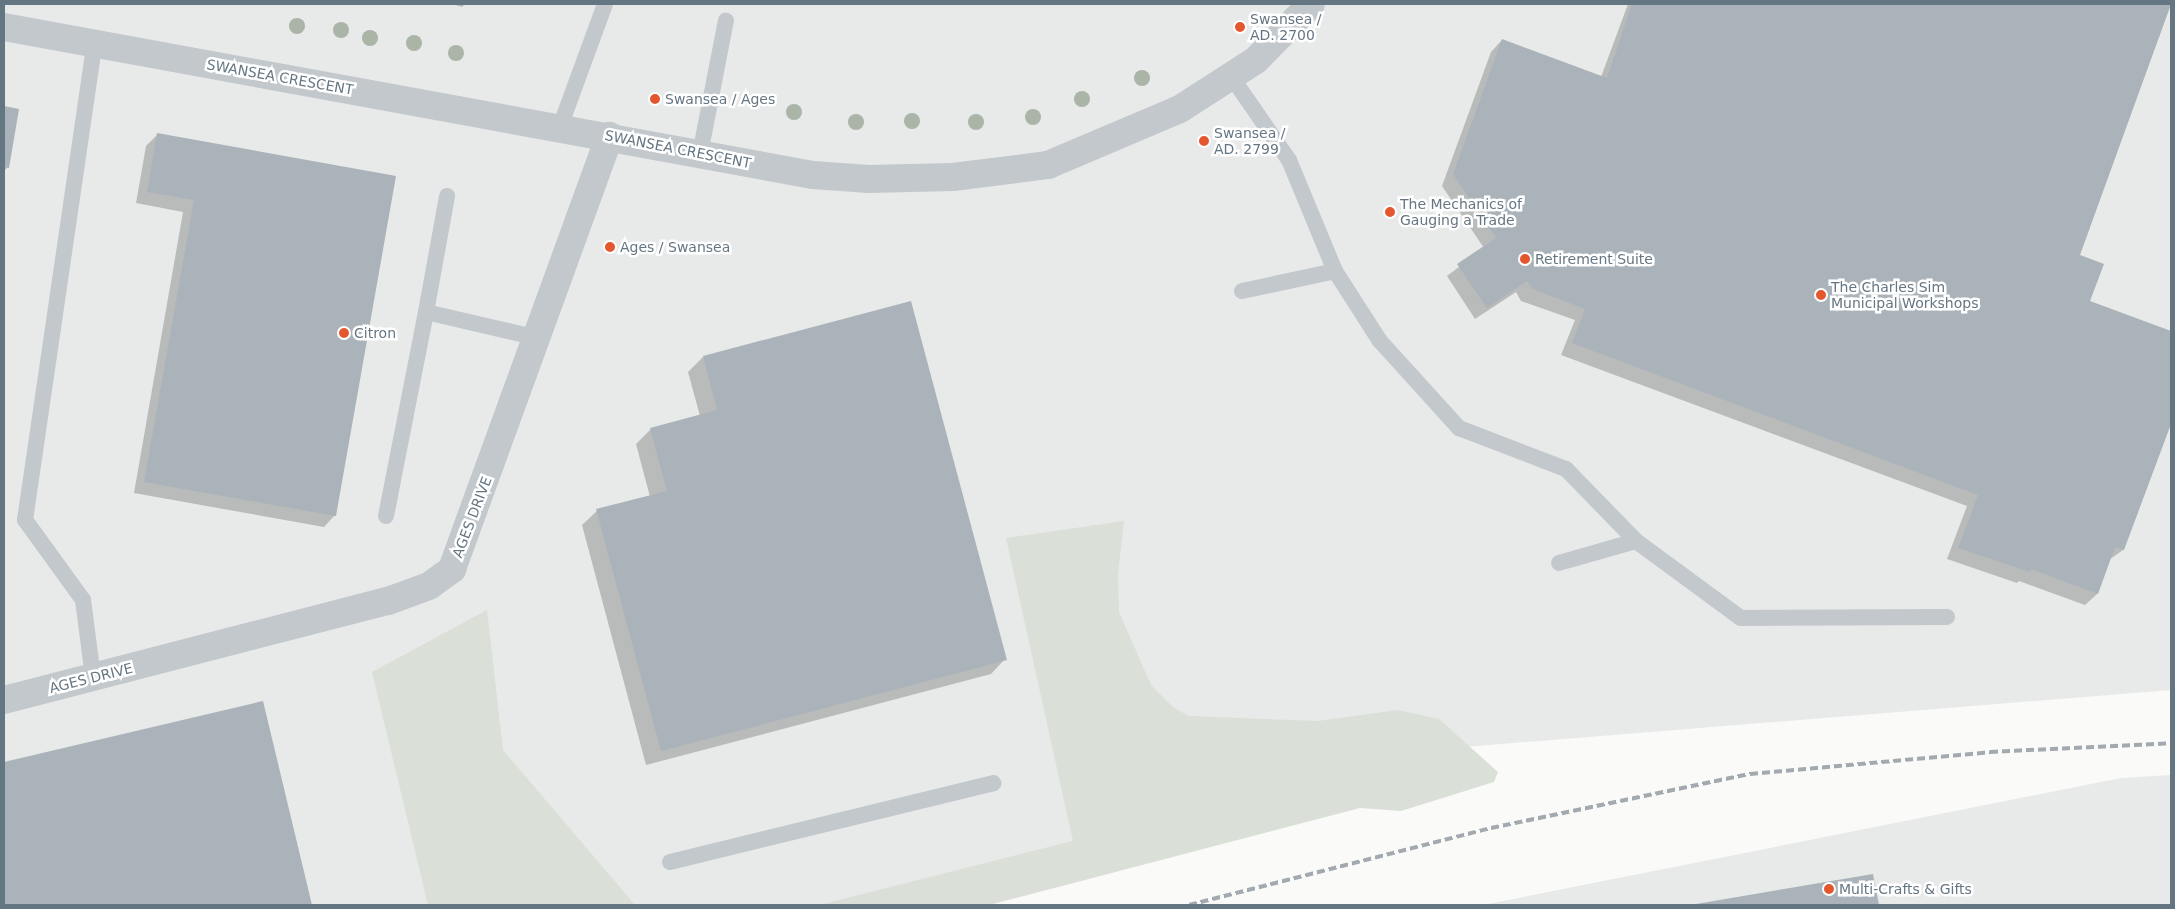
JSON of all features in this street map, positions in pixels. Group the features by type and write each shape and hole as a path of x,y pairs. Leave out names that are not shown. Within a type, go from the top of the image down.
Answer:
{"street":[{"name":"SWANSEA CRESCENT","path":"4,27 610,136 813,175 869,180 953,177 1048,165 1180,109 1256,60 1311,4"},
{"name":"AGES DRIVE","path":"4,700 388,602 437,580 452,569 460,552 610,136"}],"lane":[{"path":"560,127 605,4"},
{"path":"700,154 726,20"},
{"path":"94,677 83,600 25,520 95,43"},
{"path":"1231,76 1289,160 1335,272 1380,341 1459,428 1566,469 1636,541 1740,618 1947,617"},
{"path":"386,516 447,196"},
{"path":"1242,291 1335,272"},
{"path":"426,312 538,338"},
{"path":"1559,564 1636,541"},
{"path":"670,862 994,782"}],"shaded area":[{"path":"4,4 2171,4 2171,690 1203,768 1108,858 948,905 4,905"},
{"path":"1124,521 1118,574 1119,612 1151,685 1174,708 1189,716 1318,721 1398,710 1439,719 1498,772 1494,782 1401,811 1360,808 989,905 819,905 1073,841 1006,538"},
{"path":"487,610 503,750 635,905 428,905 372,672"},
{"path":"2171,775 2171,905 1483,905 2121,778"}],"building":[{"name":"The Charles Sim Municipal Workshops","path":"1632,4 2171,4 2080,255 2104,264 2090,301 2171,331 2171,424 2124,550 2115,547 2098,594 2031,569 2030,572 1958,548 1978,495 1572,343 1585,309 1533,289 1527,281 1487,308 1457,264 1496,238 1453,174 1502,39 1607,78"},
{"path":"4,106 19,109 9,168 4,167"},
{"path":"157,133 396,176 336,516 144,482 194,200 147,192"},
{"path":"911,301 1007,660 661,751 596,509 667,491 650,428 717,410 703,356"},
{"path":"263,701 312,905 4,905 4,762"},
{"name":"Multi-Crafts & Gifts","path":"1873,874 1879,905 1696,905 1696,904"}],"railway":[{"path":"1189,905 1491,828 1750,774 1990,752 2171,743"}],"place":[{"name":"Swansea / AD. 2700","path":"1240,27"},
{"name":"Swansea / Ages","path":"655,99"},
{"name":"Swansea / AD. 2799","path":"1204,141"},
{"name":"The Mechanics of Gauging a Trade","path":"1390,212"},
{"name":"Ages / Swansea","path":"610,247"},
{"name":"Retirement Suite","path":"1525,259"},
{"name":"The Charles Sim Municipal Workshops","path":"1821,295"},
{"name":"Citron","path":"344,333"},
{"name":"Multi-Crafts & Gifts","path":"1829,889"}]}
